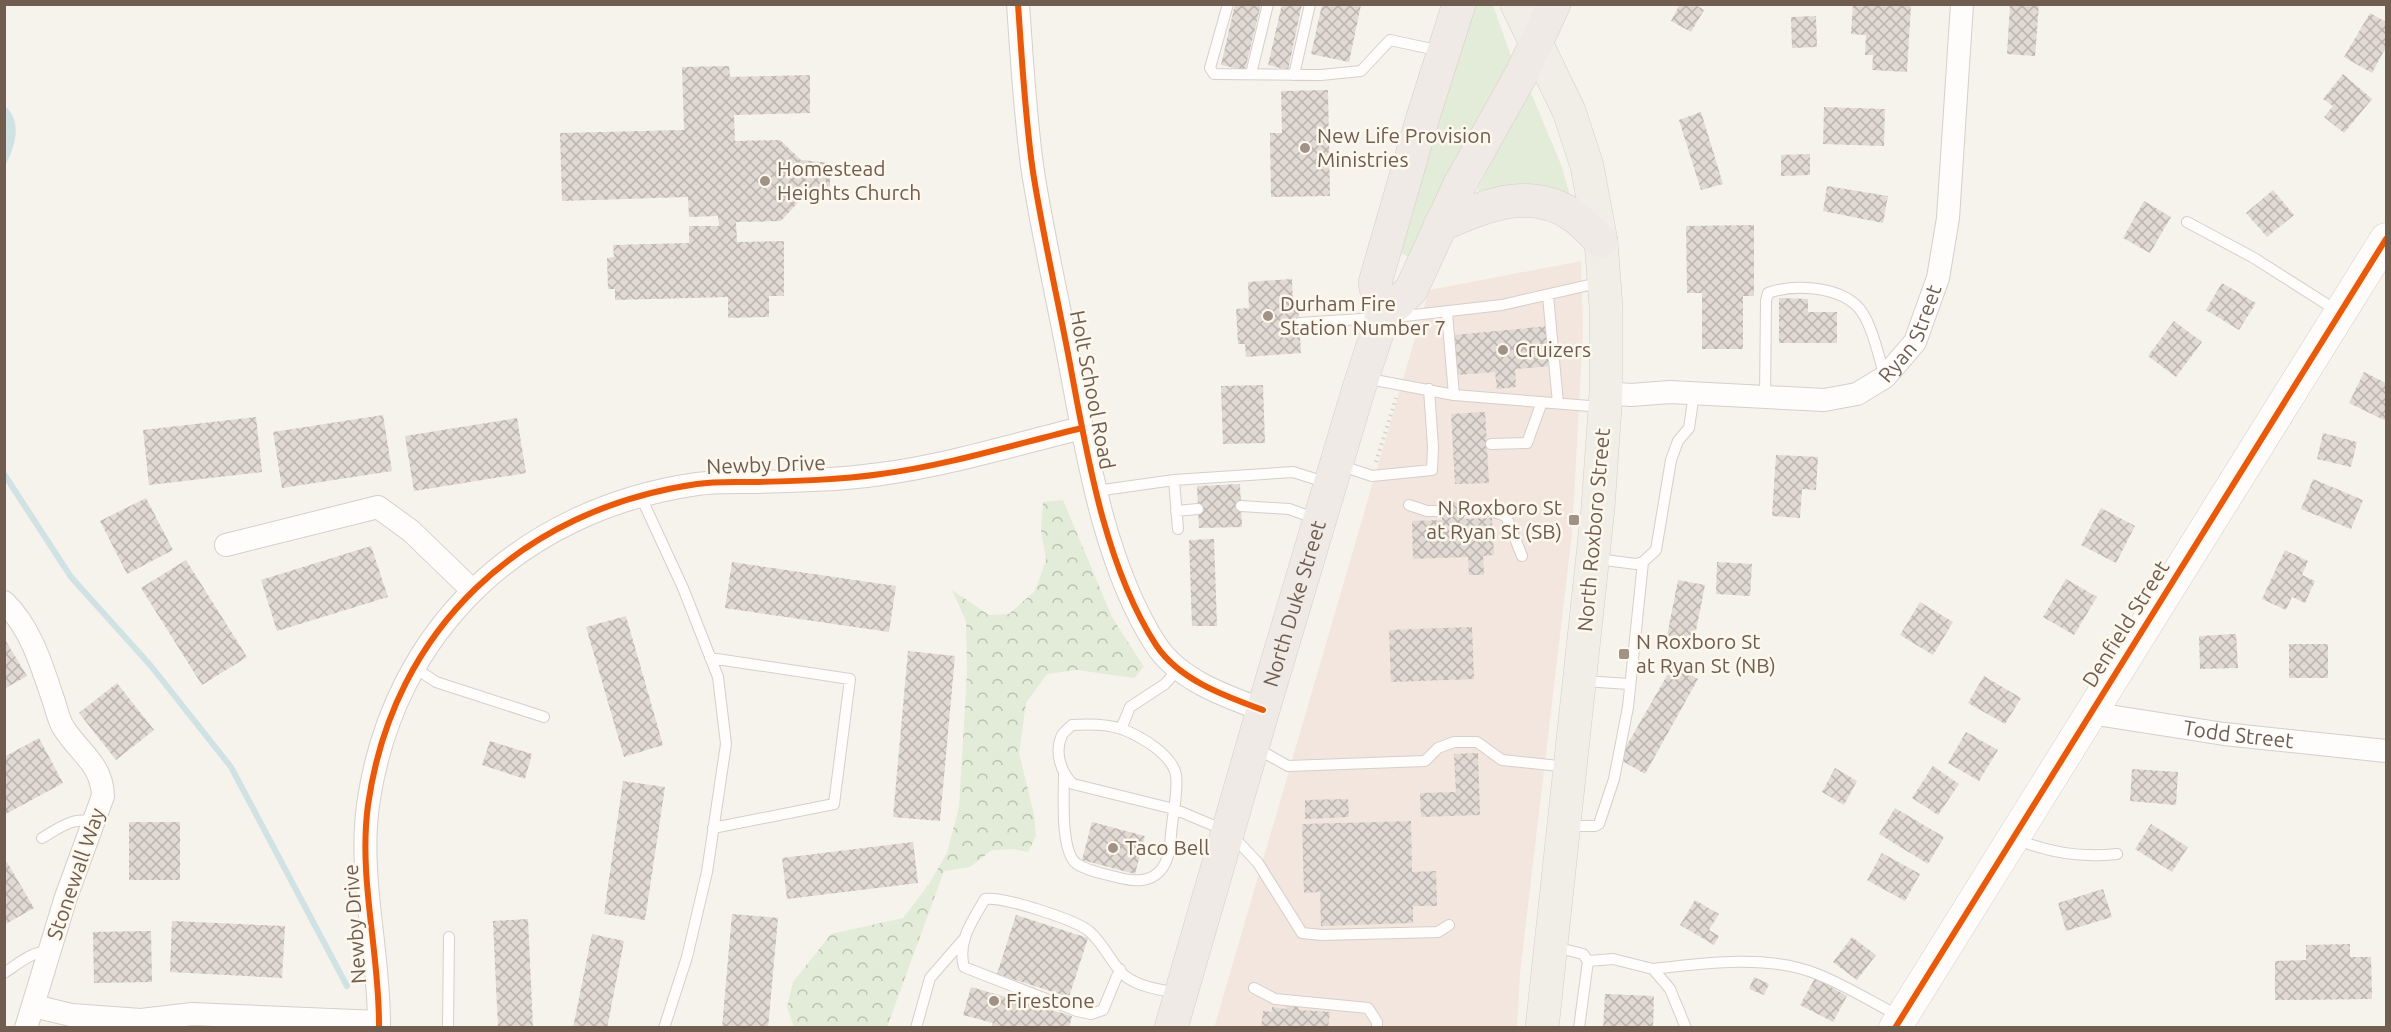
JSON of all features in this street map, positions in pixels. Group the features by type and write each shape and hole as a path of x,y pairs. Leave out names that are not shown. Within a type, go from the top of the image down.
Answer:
{"highway":[{"name":"North Duke Street","path":"1382,318 1376,283 1423,117 1459,4"},
{"path":"1536,43 1554,4"},
{"name":"North Duke Street","path":"1171,1028 1263,710 1382,318 1411,290 1440,225 1536,43"},
{"path":"1440,225 1490,204 1528,200 1563,210 1575,217 1601,241"}],"main road":[{"name":"North Roxboro Street","path":"1517,4 1569,111 1578,138 1594,195 1605,281 1605,400 1593,558 1542,1028"}],"street":[{"name":"Holt School Road","path":"1018,4 1033,172 1082,428 1110,540 1131,597 1156,645 1167,658 1218,693 1263,710"},
{"name":"Ryan Street","path":"1605,400 1694,394 1806,401 1857,394 1886,377 1915,342 1938,278 1948,218 1962,4"},
{"name":"Denfield Street","path":"1898,1022 2386,239"},
{"name":"Newby Drive","path":"379,1025 367,862 368,806 376,764 394,710 432,639 455,609 496,568 527,545 577,518 640,495 700,483 827,480 883,474 936,464 1082,428"},
{"path":"226,545 378,507 411,531 473,591"},
{"name":"Stonewall Way","path":"4,602 12,609 31,639 63,729 98,770 103,783 103,796 66,897 26,1028"},
{"name":"Todd Street","path":"2090,713 2224,734 2386,751"},
{"path":"34,1006 71,1015 141,1020 192,1014 379,1025"}],"lane":[{"path":"1228,4 1210,68 1214,74 1294,75 1361,71 1390,40 1444,52"},
{"path":"1251,75 1268,4"},
{"path":"1294,75 1310,4"},
{"path":"2187,222 2254,258 2340,313"},
{"path":"1299,323 1447,313 1502,306 1605,281"},
{"path":"1765,398 1766,301 1768,294 1794,287 1834,293 1856,304 1865,317 1886,377"},
{"path":"1548,296 1558,403"},
{"path":"1447,313 1454,395"},
{"path":"1362,378 1454,395 1558,403 1605,400"},
{"path":"1096,491 1174,480 1293,472 1372,476 1432,470 1433,447 1429,389"},
{"path":"1593,558 1636,564 1643,562 1656,550 1671,460 1678,441 1689,428 1694,394"},
{"path":"1491,444 1527,443 1542,402"},
{"path":"1174,480 1178,529"},
{"path":"640,495 683,588 718,677 726,744 707,872 687,957 664,1028"},
{"path":"1409,505 1428,511 1441,511"},
{"path":"1241,506 1289,509 1321,520"},
{"path":"1176,511 1198,509"},
{"path":"1464,510 1484,509 1506,516 1522,556"},
{"path":"1564,826 1599,824 1614,779 1633,669 1643,562"},
{"path":"710,658 850,679 834,804 713,828"},
{"path":"415,668 436,682 544,717"},
{"path":"1121,729 1130,707 1165,684 1179,668"},
{"path":"1580,681 1629,684"},
{"path":"1089,724 1121,729 1158,749 1168,758 1176,774 1168,856 1159,872 1147,880 1133,881 1085,868 1074,862 1067,843 1064,775 1059,758 1062,736 1072,725 1089,724"},
{"path":"1253,747 1288,766 1425,761 1438,748 1454,742 1477,742 1502,760 1571,768"},
{"path":"1064,775 1073,784 1174,809 1229,831 1258,863 1302,933 1322,935 1438,933 1449,925"},
{"path":"42,838 71,822 82,819 92,822"},
{"path":"2013,838 2036,848 2061,854 2094,857 2116,855"},
{"path":"916,1028 930,978 963,940 985,899 993,898 1034,908 1089,930 1125,976 1150,988 1181,994"},
{"path":"448,1028 449,937"},
{"path":"963,940 961,956 964,967 1077,1011 1091,1014 1103,1010 1120,969"},
{"path":"1551,946 1583,954 1588,961 1579,1028"},
{"path":"4,973 34,954 41,951 50,952"},
{"path":"1588,961 1613,958 1653,969 1701,963 1789,966 1816,974 1898,1022"},
{"path":"1653,969 1670,989 1686,1028"},
{"path":"1254,988 1275,999 1368,1008 1377,1022 1377,1028"}],"path":[{"path":"1372,476 1400,385"}],"shaded area":[{"path":"5,106 14,119 16,135 5,166"},
{"path":"1581,261 1583,332 1572,534 1520,973 1517,1027 1214,1028 1429,290"}],"green space":[{"path":"1474,5 1493,5 1512,59 1409,257 1398,252"},
{"path":"1531,93 1562,167 1570,196 1479,193 1478,188 1527,94"},
{"path":"1063,500 1112,617 1144,667 1134,678 1077,670 1047,674 1026,703 1019,753 1034,814 1036,836 1028,852 1013,849 992,850 970,867 944,871 887,1027 794,1027 787,1007 793,982 831,934 903,918 929,884 947,853 959,807 967,673 966,621 952,590 989,615 1009,614 1035,591 1046,560 1041,530 1043,502"}],"building":[{"path":"1235,4 1261,4 1245,70 1221,65"},
{"path":"1282,4 1302,4 1288,70 1268,65"},
{"path":"1680,4 1694,4 1704,10 1691,32 1671,21"},
{"path":"1853,4 1911,5 1907,72 1872,70 1873,55 1865,55 1866,35 1851,34"},
{"path":"2010,4 2039,4 2035,56 2007,54"},
{"path":"1322,5 1361,5 1349,62 1311,54"},
{"path":"2370,13 2386,22 2386,47 2372,73 2344,57"},
{"path":"1816,16 1817,47 1792,48 1791,17"},
{"path":"729,66 730,77 810,75 810,113 734,115 735,141 780,140 801,160 830,163 830,190 820,190 820,195 803,197 781,221 736,222 737,242 784,241 784,296 769,296 769,317 728,318 728,297 615,300 615,289 608,289 607,258 614,257 613,245 689,243 689,226 719,226 718,216 689,217 688,197 562,201 560,133 684,130 682,67"},
{"path":"2343,74 2372,99 2344,133 2324,117 2333,106 2323,99"},
{"path":"1328,90 1330,196 1271,197 1270,133 1282,133 1281,91"},
{"path":"1824,107 1885,109 1884,146 1823,144"},
{"path":"1701,112 1723,184 1701,190 1679,120"},
{"path":"1810,154 1810,175 1781,176 1781,155"},
{"path":"1827,186 1888,196 1883,223 1823,211"},
{"path":"2273,190 2294,215 2267,237 2246,213"},
{"path":"2144,201 2171,217 2150,253 2123,238"},
{"path":"1754,225 1754,296 1743,296 1743,349 1702,349 1702,293 1687,293 1686,226"},
{"name":"Durham Fire Station Number 7","path":"1292,279 1293,305 1298,305 1301,353 1246,357 1245,344 1238,344 1236,309 1249,308 1248,282"},
{"path":"2222,283 2256,303 2239,330 2206,310"},
{"path":"1779,298 1808,299 1808,312 1837,312 1837,343 1779,343"},
{"path":"2174,321 2202,342 2176,377 2148,356"},
{"name":"Cruizers","path":"1549,326 1553,366 1515,369 1516,387 1497,389 1495,372 1457,375 1454,335"},
{"path":"2364,372 2386,383 2386,421 2349,403"},
{"path":"1263,385 1265,443 1223,444 1221,386"},
{"path":"1485,412 1489,483 1455,484 1451,414"},
{"path":"383,415 392,471 282,488 273,432"},
{"path":"256,417 262,472 149,485 143,430"},
{"path":"517,418 526,473 414,491 405,436"},
{"path":"2323,433 2357,442 2351,467 2317,459"},
{"path":"1776,455 1818,457 1816,490 1802,489 1800,518 1772,516"},
{"path":"2313,479 2363,500 2351,529 2301,509"},
{"path":"1240,484 1242,527 1199,528 1197,486"},
{"path":"146,498 173,550 127,574 100,521"},
{"path":"1464,502 1464,519 1492,518 1494,555 1483,556 1484,575 1469,575 1468,557 1413,559 1412,521 1442,520 1441,503"},
{"path":"2101,508 2135,526 2116,563 2081,545"},
{"path":"1214,539 1217,626 1192,626 1189,540"},
{"path":"371,546 388,597 277,631 261,580"},
{"path":"2285,550 2308,561 2302,575 2315,581 2305,603 2292,597 2286,610 2262,599"},
{"path":"186,560 247,657 202,685 141,588"},
{"path":"732,562 896,586 889,632 725,608"},
{"path":"1717,562 1752,564 1750,596 1716,594"},
{"path":"2066,579 2097,597 2074,635 2043,617"},
{"path":"1678,580 1705,585 1694,641 1667,636"},
{"path":"1920,602 1953,622 1933,655 1900,635"},
{"path":"626,616 663,745 624,757 586,627"},
{"path":"1472,627 1474,679 1391,682 1389,630"},
{"path":"2236,634 2238,668 2200,669 2199,636"},
{"path":"4,638 27,676 4,689"},
{"path":"2289,644 2328,644 2328,678 2289,678"},
{"path":"908,651 955,656 940,821 893,817"},
{"path":"1673,665 1698,679 1645,774 1619,759"},
{"path":"1984,676 2021,698 2005,724 1968,703"},
{"path":"117,683 154,730 116,760 79,713"},
{"path":"1966,732 1998,750 1979,781 1948,763"},
{"path":"39,738 63,783 4,815 4,757"},
{"path":"490,741 532,754 525,779 482,765"},
{"path":"1478,753 1480,815 1421,817 1420,793 1456,792 1454,754"},
{"path":"1933,766 1959,784 1938,815 1912,798"},
{"path":"1835,768 1857,781 1844,805 1822,792"},
{"path":"2132,769 2178,772 2176,805 2130,801"},
{"path":"623,781 665,787 645,920 604,914"},
{"path":"1348,799 1349,817 1305,819 1305,800"},
{"path":"1895,808 1944,837 1928,864 1879,834"},
{"path":"1411,821 1412,872 1436,871 1437,906 1413,906 1413,923 1321,926 1320,892 1304,893 1302,824"},
{"path":"129,822 180,822 180,880 129,880"},
{"name":"Taco Bell","path":"1092,822 1145,836 1135,874 1082,860"},
{"path":"2151,824 2188,847 2172,872 2135,849"},
{"path":"913,842 918,883 787,899 782,858"},
{"path":"1882,853 1920,874 1905,901 1867,880"},
{"path":"7,862 34,908 4,925 4,863"},
{"path":"2103,889 2112,917 2066,931 2058,903"},
{"path":"1695,900 1719,914 1709,930 1719,936 1714,945 1680,925"},
{"path":"732,914 778,918 768,1028 722,1028"},
{"path":"1016,915 1088,938 1069,997 997,974"},
{"path":"528,919 533,1028 498,1028 493,921"},
{"path":"172,921 285,926 282,978 170,972"},
{"path":"151,931 152,982 94,983 93,932"},
{"path":"592,934 624,941 607,1028 573,1028"},
{"path":"1852,937 1876,955 1857,980 1833,962"},
{"path":"2350,944 2350,957 2371,957 2372,999 2275,1000 2275,961 2306,960 2306,945"},
{"path":"1754,977 1769,984 1764,995 1749,989"},
{"path":"1815,978 1847,996 1833,1022 1800,1005"},
{"name":"Firestone","path":"971,987 1072,1016 1069,1028 991,1028 993,1023 963,1015"},
{"path":"1605,994 1654,996 1653,1028 1603,1028"},
{"path":"1287,1004 1299,1005 1299,1010 1330,1012 1328,1028 1261,1028 1263,1011 1272,1012 1272,1007 1286,1009"}],"waterway":[{"path":"4,474 71,577 151,666 231,767 347,986"}],"cycle path":[{"path":"1018,4 1028,130 1037,196 1091,472 1123,581 1156,645 1177,668 1204,685 1263,710"},
{"path":"1895,1028 2386,239"},
{"path":"379,1028 376,972 367,889 366,833 368,805 382,741 405,684 437,632 477,588 523,550 576,520 634,498 704,483 833,479 906,470 957,460 1082,428"}],"place":[{"name":"New Life Provision Ministries","path":"1305,148"},
{"name":"Homestead Heights Church","path":"765,181"},
{"name":"Durham Fire Station Number 7","path":"1268,316"},
{"name":"Cruizers","path":"1503,350"},
{"name":"N Roxboro St at Ryan St (SB)","path":"1574,520"},
{"name":"N Roxboro St at Ryan St (NB)","path":"1624,654"},
{"name":"Taco Bell","path":"1113,848"},
{"name":"Firestone","path":"994,1001"}]}
